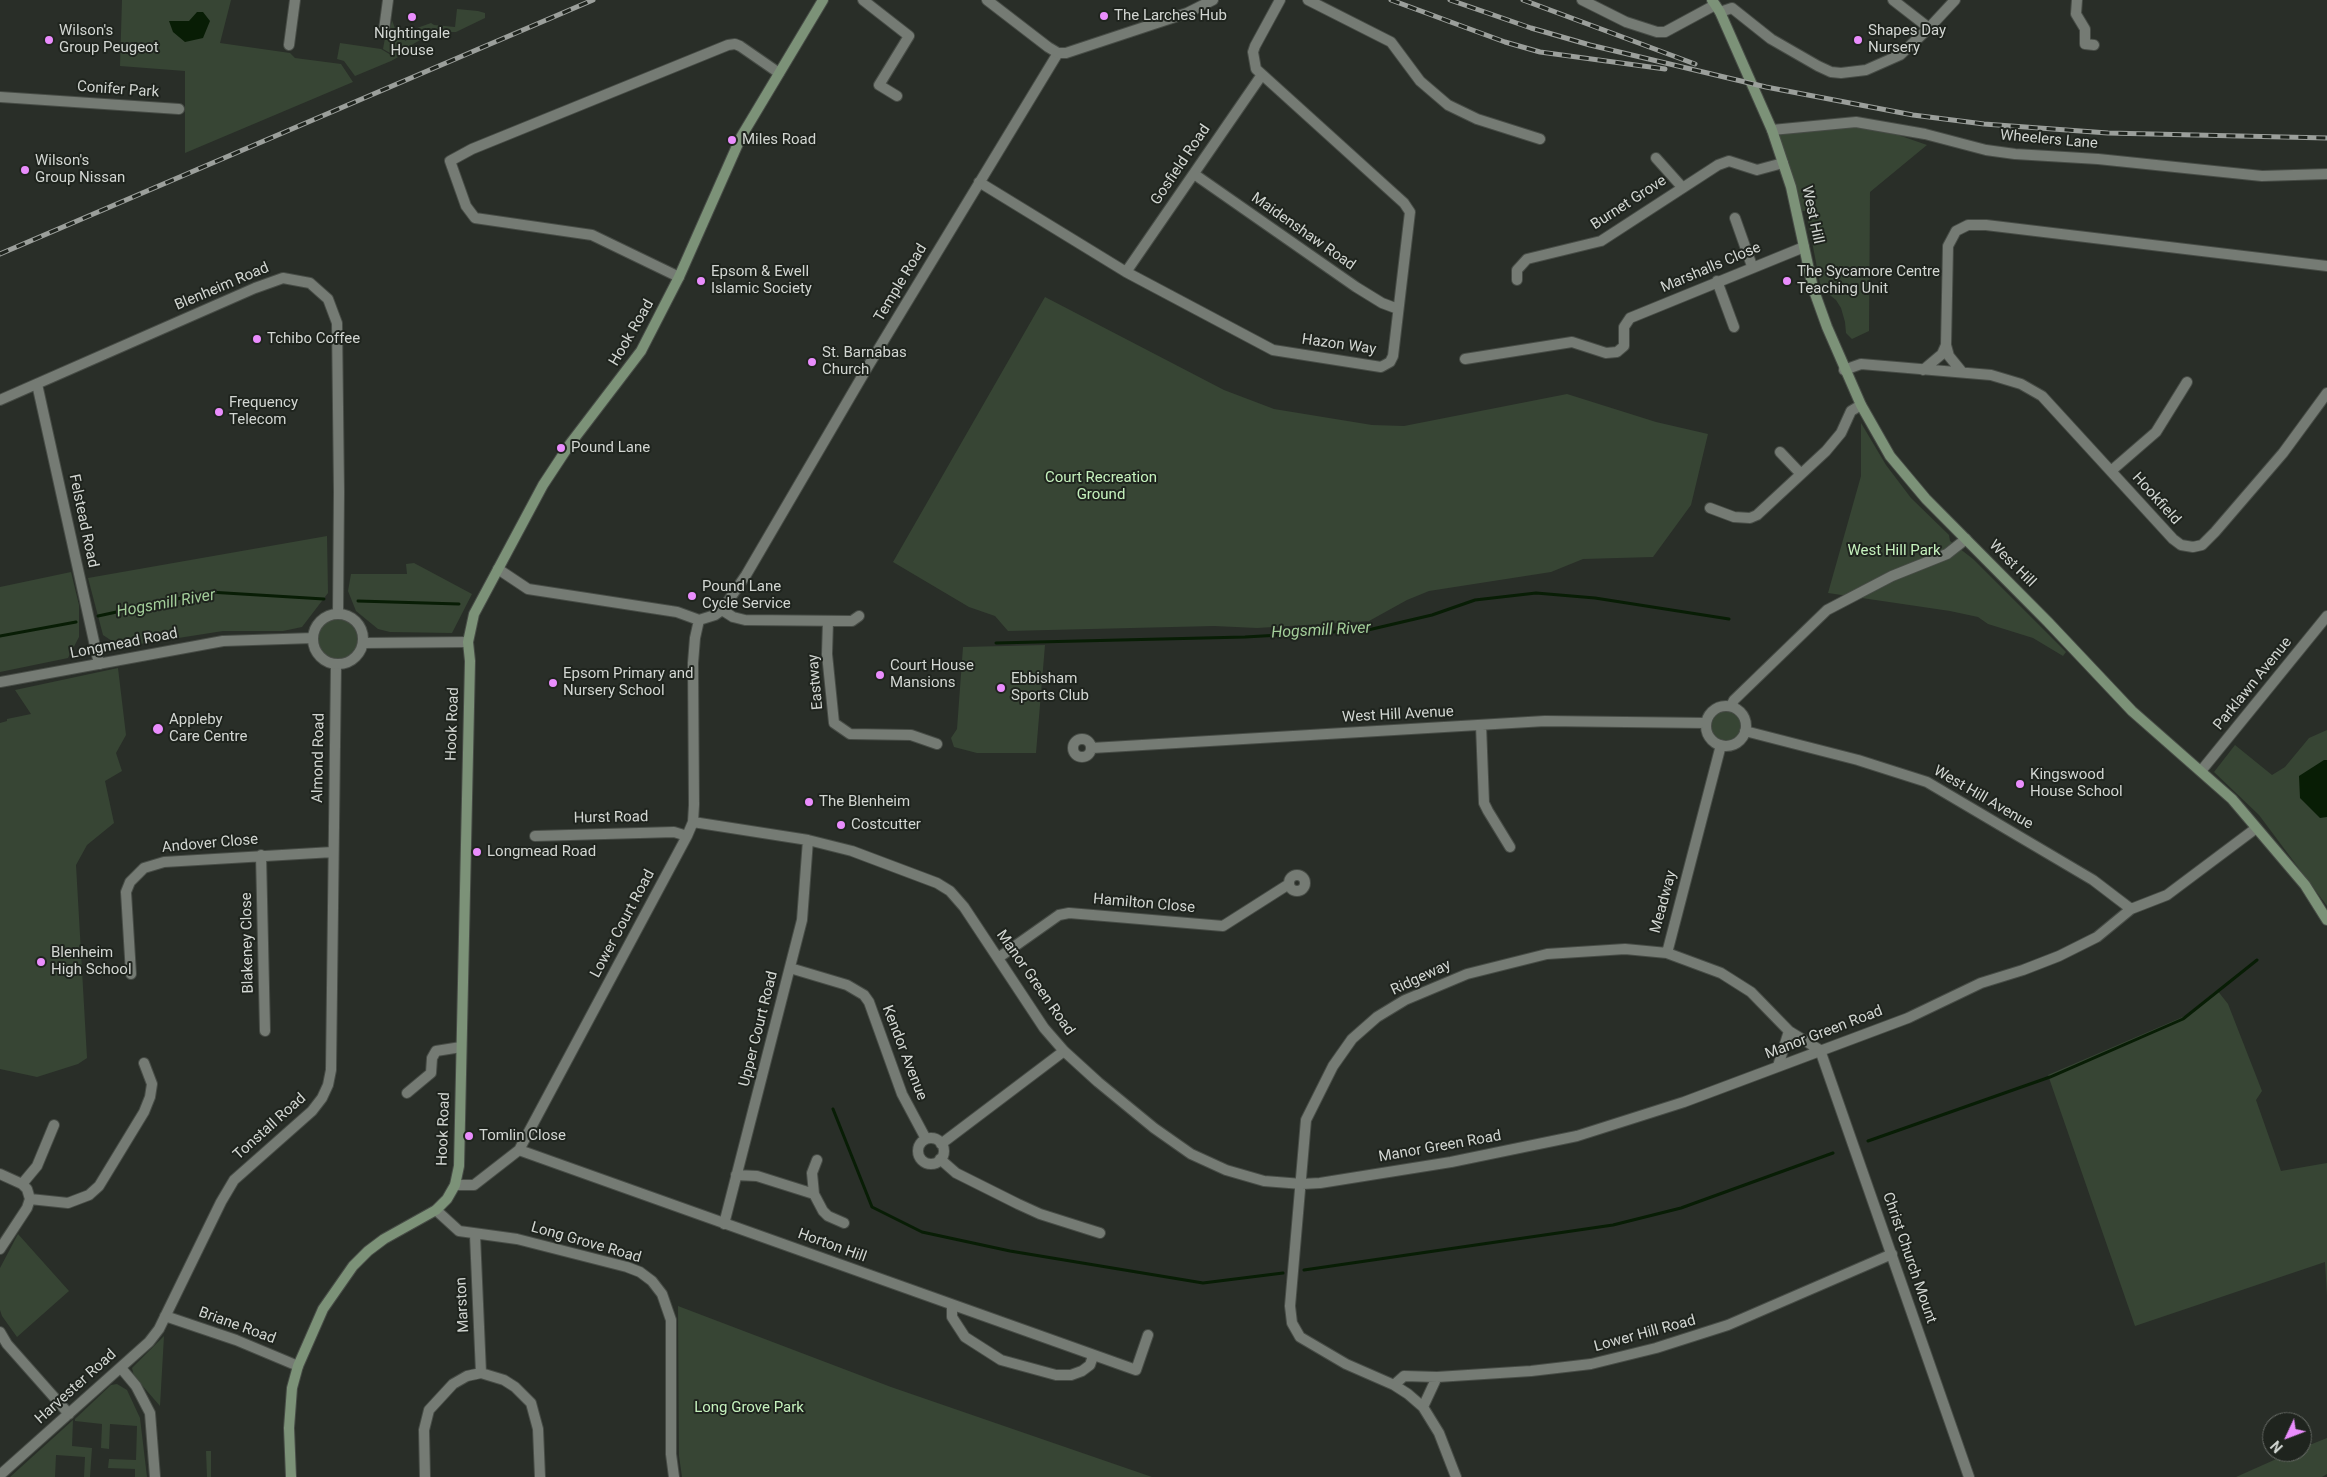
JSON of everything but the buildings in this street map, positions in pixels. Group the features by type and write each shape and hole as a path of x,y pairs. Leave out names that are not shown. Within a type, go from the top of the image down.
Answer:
{"main road":[{"name":"Hook Road","path":"291,1477 289,1405 298,1366 323,1309 353,1266 384,1239 436,1210 447,1199 455,1185 459,1166 470,661 468,642 474,614 543,485 570,444 641,351 679,277 741,137 823,0"},
{"name":"West Hill","path":"1716,6 1772,130 1791,187 1815,296 1844,370 1861,405 1896,463 1926,499 2048,622 2132,712 2202,770 2232,799 2255,829 2305,886 2327,920"}],"street":[{"path":"289,45 295,0"},
{"path":"384,30 388,0"},
{"path":"863,0 909,36 879,84 897,96"},
{"path":"988,0 1048,47 1058,52 1066,53 1187,13 1213,0"},
{"name":"Hazon Way","path":"979,182 1126,272 1273,350 1381,366 1390,362 1394,356 1410,212 1404,203 1261,76 1256,69 1253,52 1280,0"},
{"path":"1308,0 1391,42 1424,85 1448,105 1477,119 1540,139"},
{"path":"1582,0 1626,22 1657,32 1665,32 1716,6 1732,8 1771,39 1824,69 1841,73 1866,70 1900,55 1955,0"},
{"path":"1893,0 1929,28"},
{"path":"2078,0 2076,14 2085,29 2085,44 2094,45"},
{"path":"679,277 592,235 475,218 466,206 450,161 472,149 728,45 735,44 740,46 779,73"},
{"name":"Temple Road","path":"722,610 1058,52"},
{"name":"Gosfield Road","path":"1126,272 1261,76"},
{"name":"Conifer Park","path":"0,97 179,109"},
{"name":"Wheelers Lane","path":"1772,130 1856,122 1925,134 1986,150 2015,154 2098,159 2262,176 2327,174"},
{"path":"1656,158 1682,187 1718,165 1729,161 1756,170 1783,163"},
{"name":"Maidenshaw Road","path":"1194,174 1356,287 1382,304 1398,310"},
{"name":"Burnet Grove","path":"1517,280 1517,270 1527,259 1601,241 1622,229 1682,187"},
{"path":"1735,218 1752,266"},
{"path":"1962,372 1949,356 1946,346 1948,246 1956,231 1968,225 1986,225 2327,266"},
{"name":"Marshalls Close","path":"1465,359 1572,342 1606,353 1616,352 1624,346 1624,327 1630,318 1752,266 1804,247"},
{"name":"Blenheim Road","path":"0,400 246,292 284,278 310,283 328,299 337,323 340,492 338,614"},
{"path":"1717,281 1734,327"},
{"path":"1923,370 1942,354 1946,346"},
{"name":"Hookfield","path":"1844,370 1861,364 1962,372 2007,378 2032,389 2052,407 2172,540 2181,545 2193,547 2202,545 2266,473 2327,393"},
{"path":"2111,471 2156,432 2187,382"},
{"name":"Felstead Road","path":"37,384 99,664"},
{"path":"1710,508 1734,516 1750,518 1765,509 1826,451 1840,432 1851,411 1861,405"},
{"path":"1780,452 1801,474"},
{"path":"1731,706 1734,700 1754,679 1827,610 1892,576 1947,554 1966,539"},
{"path":"498,569 528,589 677,612 699,620 715,615 722,610 733,617 744,620 852,621 859,616"},
{"path":"338,614 347,616 359,625 363,633 364,643 361,651 353,660 345,664 336,665 327,662 318,654 313,638 319,623 326,617 338,614"},
{"name":"Lower Court Road","path":"455,1185 474,1184 518,1150 687,836 692,822 694,805 693,663 699,620"},
{"name":"Eastway","path":"828,621 827,654 834,723 850,734 911,735 937,744"},
{"name":"Parklawn Avenue","path":"2202,770 2325,621"},
{"name":"Longmead Road","path":"0,682 223,642 313,638"},
{"path":"364,643 468,642"},
{"name":"Almond Road","path":"333,852 336,665"},
{"path":"1724,706 1731,706 1741,713 1744,718 1745,731 1743,736 1734,744 1721,745 1711,739 1706,729 1706,723 1712,711 1724,706"},
{"name":"West Hill Avenue","path":"1092,748 1560,721 1706,723"},
{"path":"1481,725 1484,803 1510,847"},
{"name":"West Hill Avenue","path":"1745,731 1858,760 1927,782 2093,880 2131,910"},
{"name":"Meadway","path":"1721,745 1666,953 1721,973 1745,987 1789,1031 1820,1050"},
{"name":"Manor Green Road","path":"692,822 808,840 852,851 937,883 950,891 964,907 1044,1028 1064,1051 1147,1122 1191,1154 1226,1170 1264,1181 1302,1184 1320,1183 1451,1162 1577,1136 1632,1120 1908,1018 1981,983 2059,956 2097,937 2115,925 2131,910 2167,895 2255,829"},
{"name":"Hurst Road","path":"535,836 674,832 687,836"},
{"name":"Upper Court Road","path":"724,1224 802,920 808,840"},
{"name":"Andover Close","path":"131,974 126,892 136,874 144,868 164,862 333,852"},
{"name":"Tonstall Road","path":"165,1316 221,1202 234,1180 312,1111 322,1098 328,1085 331,1070 333,852"},
{"name":"Blakeney Close","path":"261,855 265,1031"},
{"name":"Hamilton Close","path":"998,958 1059,915 1069,913 1223,926 1289,884"},
{"name":"Ridgeway","path":"1302,1184 1306,1120 1332,1066 1352,1039 1377,1017 1405,1000 1441,983 1467,974 1539,955 1625,949 1666,953"},
{"name":"Kendor Avenue","path":"790,968 847,985 864,995 869,1002 902,1094 926,1139"},
{"path":"1778,1066 1789,1031"},
{"path":"406,1093 431,1073 432,1058 436,1051 461,1046"},
{"name":"Christ Church Mount","path":"1820,1050 1969,1477"},
{"path":"941,1144 1064,1051"},
{"path":"30,1199 68,1203 89,1195 99,1186 144,1112 150,1097 152,1084 144,1063"},
{"path":"22,1184 37,1166 54,1125"},
{"path":"926,1139 937,1139 944,1152 940,1159 934,1163 926,1163 919,1158 918,1150 920,1143 926,1139"},
{"name":"Horton Hill","path":"518,1150 1136,1370 1148,1335"},
{"path":"940,1159 956,1173 1018,1204 1040,1214 1100,1232"},
{"path":"817,1160 812,1173 814,1194 823,1211 828,1216 844,1223"},
{"path":"0,1174 22,1184 27,1190 30,1199 27,1208 0,1249"},
{"path":"736,1175 757,1176 814,1194"},
{"path":"1302,1184 1290,1306 1292,1323 1300,1337 1346,1364 1394,1385 1423,1407 1439,1433 1456,1477"},
{"name":"Long Grove Road","path":"436,1210 459,1231 475,1235 517,1239 627,1267 640,1272 652,1281 662,1294 670,1320 671,1454 674,1477"},
{"name":"Marston","path":"475,1235 482,1373"},
{"name":"Lower Hill Road","path":"1394,1385 1404,1376 1436,1377 1531,1371 1591,1364 1656,1348 1728,1325 1892,1254"},
{"path":"952,1306 952,1317 965,1337 1001,1360 1048,1373 1071,1375 1082,1371 1090,1365 1093,1356"},
{"name":"Briane Road","path":"165,1316 236,1340 298,1366"},
{"name":"Harvester Road","path":"0,1475 149,1342 159,1329 165,1316"},
{"path":"0,1332 7,1344 69,1414"},
{"path":"120,1368 136,1386 150,1413 155,1477"},
{"path":"425,1477 424,1430 429,1410 453,1384 467,1376 482,1373 510,1383 531,1403 538,1429 540,1477"},
{"path":"1423,1407 1436,1377"}],"green space":[{"path":"122,0 231,0 220,43 290,53 295,58 341,64 353,82 185,153 185,71 120,66"},
{"path":"457,9 485,13 485,18 456,32 444,32 422,39 408,47 409,51 391,61 355,76 344,61 337,59 340,43 381,49 391,55 396,50 390,53 383,49 385,38 397,38 396,35 389,34 392,20 398,37 403,35 405,41 409,39 406,32 431,23 455,27"},
{"path":"1829,127 1878,128 1927,145 1870,192 1869,331 1852,339 1846,333 1841,308 1836,300 1821,288 1806,211 1802,211 1779,134"},
{"name":"Court Recreation Ground","path":"1045,297 1224,390 1274,409 1372,425 1404,426 1567,394 1656,422 1708,434 1691,505 1653,557 1583,559 1551,572 1429,591 1407,600 1369,621 1257,628 1214,626 1008,631 995,616 969,607 893,562"},
{"name":"West Hill Park","path":"1861,423 1886,465 1911,498 1949,535 1950,541 1973,559 2066,652 2063,656 2033,638 1988,624 1978,617 1950,611 1828,593 1861,476"},
{"path":"327,536 328,593 302,627 283,631 223,631 121,647 103,635 88,578"},
{"path":"414,563 472,594 452,633 390,632 378,629 356,611 348,591 351,574 407,574 406,564"},
{"path":"71,572 79,605 79,637 68,658 0,672 0,587"},
{"path":"343,618 351,621 357,627 360,639 357,651 351,657 335,660 327,657 321,651 318,635 321,627 327,621"},
{"name":"Ebbisham Sports Club","path":"1045,645 1036,753 977,753 954,747 951,738 957,729 963,647"},
{"name":"Blenheim High School","path":"118,668 126,735 116,753 122,771 105,781 114,823 87,845 76,865 87,1058 78,1064 37,1077 0,1069 0,723 7,721 7,719 31,714 15,690"},
{"path":"1726,711 1736,716 1741,726 1736,736 1726,741 1716,736 1711,726 1716,716"},
{"path":"2327,730 2327,906 2259,815 2214,772 2235,745 2272,775 2285,767 2309,738"},
{"path":"2217,990 2228,1004 2262,1091 2256,1100 2281,1171 2327,1163 2327,1296 2325,1262 2135,1326 2048,1075 2185,1016"},
{"path":"18,1234 69,1291 17,1337 2,1316 0,1310 0,1268"},
{"name":"Long Grove Park","path":"678,1306 891,1387 1152,1477 682,1477 679,1456"},
{"path":"164,1336 160,1406 134,1376 132,1368"},
{"path":"117,1384 127,1390 140,1418 147,1477 135,1477 135,1469 108,1468 109,1459 136,1460 137,1426 110,1424 109,1449 101,1448 102,1424 75,1421 111,1385"},
{"path":"73,1420 72,1446 92,1448 90,1477 84,1477 85,1457 56,1455 55,1477 10,1477"},
{"path":"2327,1438 2327,1474 2322,1477 2236,1477 2270,1462 2312,1462 2312,1444"},
{"path":"206,1451 211,1451 211,1477 207,1477"}],"shaded area":[{"path":"197,12 203,12 210,21 203,38 185,42 173,32 169,21 189,21"},
{"path":"2327,760 2327,817 2320,818 2300,798 2299,776"}],"waterway":[{"name":"Hogsmill River","path":"98,616 209,592 324,599"},
{"name":"Hogsmill River","path":"996,643 1245,637 1368,630 1432,615 1475,600 1536,593 1595,598 1729,619"},
{"name":"Hogsmill River","path":"358,601 459,604"},
{"name":"Hogsmill River","path":"0,636 76,622"},
{"path":"1868,1141 2050,1077 2183,1019 2257,960"},
{"path":"833,1109 872,1207 922,1232 1010,1251 1203,1283 1283,1273"},
{"path":"1304,1270 1613,1225 1681,1208 1833,1153"}],"railway":[{"path":"0,254 593,0"},
{"path":"1391,0 1505,42 1540,52 1665,69"},
{"path":"1450,0 1531,28 1590,45 1766,87 1913,115 1984,124 2108,133 2327,138"},
{"path":"1523,0 1695,64"}],"place":[{"name":"The Larches Hub","path":"1104,16"},
{"name":"Nightingale House","path":"412,17"},
{"name":"Wilson's Group Peugeot","path":"49,40"},
{"name":"Shapes Day Nursery","path":"1858,40"},
{"name":"Miles Road","path":"732,140"},
{"name":"Wilson's Group Nissan","path":"25,170"},
{"name":"Epsom & Ewell Islamic Society","path":"701,281"},
{"name":"The Sycamore Centre Teaching Unit","path":"1787,281"},
{"name":"Tchibo Coffee","path":"257,339"},
{"name":"St. Barnabas Church","path":"812,362"},
{"name":"Frequency Telecom","path":"219,412"},
{"name":"Pound Lane","path":"561,448"},
{"name":"Pound Lane Cycle Service","path":"692,596"},
{"name":"Court House Mansions","path":"880,675"},
{"name":"Epsom Primary and Nursery School","path":"553,683"},
{"name":"Ebbisham Sports Club","path":"1001,688"},
{"name":"Appleby Care Centre","path":"158,729"},
{"name":"Kingswood House School","path":"2020,784"},
{"name":"The Blenheim","path":"809,802"},
{"name":"Costcutter","path":"841,825"},
{"name":"Longmead Road","path":"477,852"},
{"name":"Blenheim High School","path":"41,962"},
{"name":"Tomlin Close","path":"469,1136"}]}
